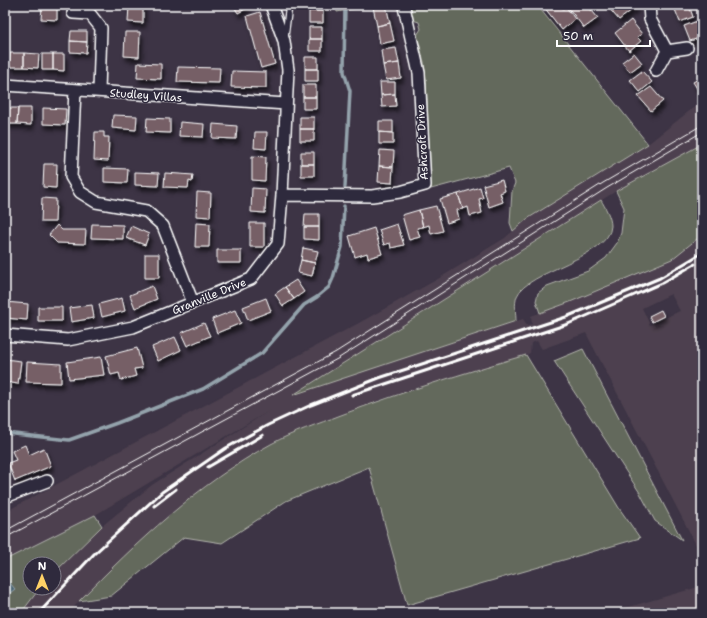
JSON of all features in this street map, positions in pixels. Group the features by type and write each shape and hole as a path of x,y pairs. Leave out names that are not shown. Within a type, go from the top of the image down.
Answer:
{"street":[{"name":"Granville Drive","path":"5,335 68,340 134,327 251,279 278,244 282,195 288,70 284,41 271,5"},
{"path":"649,5 650,19 667,51"},
{"name":"Ashcroft Drive","path":"282,195 372,196 400,192 425,185 419,74 413,27 404,7"},
{"name":"Studley Villas","path":"73,13 90,14 101,28 99,92"},
{"path":"667,51 687,48"},
{"path":"656,71 667,51"},
{"name":"Studley Villas","path":"5,85 286,104"},
{"path":"75,90 71,177 80,192 96,202 146,211 163,226 193,303"},
{"path":"5,497 47,480"}],"lane":[{"path":"284,41 289,5"}],"shaded area":[{"path":"702,101 702,144 616,191 295,394 523,319 527,325 532,324 531,316 570,302 672,259 702,235 702,556 586,333 542,349 537,341 531,343 530,353 526,355 382,399 313,425 272,443 231,468 183,504 158,525 79,601 69,613 21,613 34,596 62,596 62,565 102,526 152,485 272,409 95,515 5,560 5,512 359,323 438,279 505,238 527,219 648,144","holes":["671,294 680,311 650,325 642,308"]},
{"path":"702,586 702,613 608,613"}],"green space":[{"path":"336,5 373,5 337,12"},
{"path":"409,5 537,5 648,144 527,219 513,231 510,223 512,191 515,183 509,168 431,189 426,80 424,62 417,35 421,29 419,22 413,20"},
{"path":"702,144 702,235 672,259 540,313 536,301 538,293 547,286 588,271 606,258 617,243 621,233 624,208 616,191"},
{"path":"601,200 608,212 611,223 607,237 583,255 536,279 524,287 516,299 516,321 293,395"},
{"path":"583,349 682,540 655,521 640,493 554,361"},
{"path":"526,355 619,508 640,538 407,605 369,467 286,501 222,543 184,537 111,596 79,601 123,557 169,515 218,477 271,444 306,428 387,398"},
{"path":"95,515 102,526 62,565 62,556 22,556 22,596 34,596 21,613 5,613 5,560"}],"water":[{"path":"5,577 15,589 5,597"}],"building":[{"path":"42,5 57,5 57,8 42,7"},
{"path":"129,5 143,5 143,23 128,22"},
{"path":"233,5 248,5 249,7 238,13"},
{"path":"309,5 323,5 323,11 309,11"},
{"path":"386,5 390,23 377,26 373,7"},
{"path":"547,5 560,5 563,9 566,7 575,19 562,30 544,7"},
{"path":"584,5 586,8 588,6 598,18 584,28 567,6"},
{"path":"610,5 637,6 619,20 608,7"},
{"path":"689,5 693,17 680,22 674,7"},
{"path":"42,7 57,8 57,20 41,19"},
{"path":"309,11 323,11 323,23 309,23"},
{"path":"260,12 275,64 261,68 247,16"},
{"path":"631,20 642,34 637,37 641,41 629,51 615,33"},
{"path":"700,20 702,26 702,37 690,41 684,26"},
{"path":"390,23 394,41 380,44 377,26"},
{"path":"309,27 322,27 322,39 309,39"},
{"path":"71,31 87,31 87,42 70,41"},
{"path":"125,32 140,32 139,57 124,56"},
{"path":"309,39 322,39 322,51 309,51"},
{"path":"70,41 87,42 86,53 70,52"},
{"path":"396,48 399,63 383,65 381,50"},
{"path":"10,53 24,53 24,67 9,67"},
{"path":"24,53 39,54 38,68 24,67"},
{"path":"634,53 642,63 630,72 622,62"},
{"path":"42,54 53,54 53,70 42,70"},
{"path":"53,54 64,54 64,71 53,70"},
{"path":"305,57 318,57 318,69 305,69"},
{"path":"138,63 161,64 161,79 137,78"},
{"path":"399,63 401,78 386,80 383,65"},
{"path":"178,67 220,68 219,83 177,82"},
{"path":"305,69 318,69 318,81 305,81"},
{"path":"232,71 266,72 266,88 231,87"},
{"path":"642,71 652,82 640,92 630,80"},
{"path":"702,77 702,88 698,90 693,82"},
{"path":"380,82 395,82 395,94 381,95"},
{"path":"303,85 316,85 316,97 303,97"},
{"path":"651,87 663,101 651,111 638,96"},
{"path":"395,94 396,106 382,107 381,95"},
{"path":"303,97 316,97 316,109 303,109"},
{"path":"5,108 18,108 17,124 5,124"},
{"path":"18,108 31,108 31,125 17,124"},
{"path":"43,108 66,109 65,125 43,124"},
{"path":"113,115 137,116 136,130 112,128"},
{"path":"300,117 314,117 314,129 300,129"},
{"path":"147,118 170,119 170,133 146,132"},
{"path":"379,121 393,121 393,133 379,132"},
{"path":"180,122 204,124 203,137 179,136"},
{"path":"213,124 237,126 236,139 212,138"},
{"path":"300,129 314,129 314,141 300,141"},
{"path":"95,132 104,132 104,137 109,137 108,161 94,160"},
{"path":"255,132 267,132 266,149 254,148"},
{"path":"379,132 393,133 393,144 379,144"},
{"path":"380,150 394,151 393,167 379,166"},
{"path":"301,152 314,152 314,164 301,164"},
{"path":"252,156 266,157 265,181 252,180"},
{"path":"44,164 57,164 56,188 43,187"},
{"path":"301,164 314,164 314,176 301,176"},
{"path":"379,166 393,167 392,183 378,182"},
{"path":"104,168 128,169 127,183 104,182"},
{"path":"135,172 159,173 158,186 135,185"},
{"path":"165,173 193,175 192,182 189,181 188,188 164,187"},
{"path":"502,180 505,191 500,193 503,202 489,207 483,185"},
{"path":"480,187 483,198 479,199 482,213 470,216 468,207 463,209 458,194"},
{"path":"252,188 266,189 265,213 251,212"},
{"path":"197,192 211,193 210,217 196,216"},
{"path":"458,194 463,209 457,210 459,219 447,223 440,199"},
{"path":"42,198 56,199 55,222 41,222"},
{"path":"436,206 443,231 431,234 429,225 423,227 419,210"},
{"path":"419,210 423,227 417,228 420,237 409,240 402,215"},
{"path":"305,214 319,214 319,227 304,227"},
{"path":"196,223 210,224 209,247 195,247"},
{"path":"250,223 264,223 264,247 250,247"},
{"path":"92,224 123,225 123,239 91,238"},
{"path":"397,224 404,245 391,248 390,243 384,245 379,230"},
{"path":"57,225 62,230 86,230 85,244 57,243 49,235"},
{"path":"131,226 149,234 145,245 126,238"},
{"path":"304,227 319,227 319,240 304,239"},
{"path":"374,228 382,254 368,258 367,253 355,257 349,236"},
{"path":"303,248 318,251 315,263 301,260"},
{"path":"217,250 241,250 241,263 217,263"},
{"path":"145,254 159,254 159,278 145,278"},
{"path":"301,260 315,263 312,276 298,273"},
{"path":"296,280 304,292 294,299 285,287"},
{"path":"152,286 157,299 135,308 130,295"},
{"path":"285,287 294,299 283,306 275,294"},
{"path":"122,298 125,311 102,317 99,304"},
{"path":"266,298 271,311 248,320 243,307"},
{"path":"5,302 28,304 27,320 5,318"},
{"path":"92,305 94,318 71,322 69,308"},
{"path":"38,307 62,307 62,321 38,321"},
{"path":"235,310 241,323 217,333 212,319"},
{"path":"661,310 664,316 652,322 649,316"},
{"path":"204,323 210,336 187,346 181,333"},
{"path":"175,337 181,350 158,361 152,347"},
{"path":"137,348 142,368 134,369 136,376 121,380 119,373 111,375 106,356"},
{"path":"101,357 104,375 69,379 67,362"},
{"path":"5,359 21,361 18,384 5,382"},
{"path":"27,362 61,364 61,383 26,382"},
{"path":"25,445 29,455 44,448 51,466 15,481 8,463 16,460 12,451"}],"waterway":[{"path":"345,5 344,72 350,91 345,187"},
{"path":"5,433 69,440 203,389 262,353 304,305 329,287 342,247 344,206"}],"tram line":[{"path":"5,531 336,352 603,183 702,125"},
{"path":"5,538 339,358 607,188 702,132"}],"railway":[{"path":"39,613 94,554 162,492 226,448 268,425 311,405 379,378 566,317 660,278 702,253"},
{"path":"352,395 568,324 662,283 695,264"},
{"path":"208,467 263,435"},
{"path":"154,506 176,489"}]}
